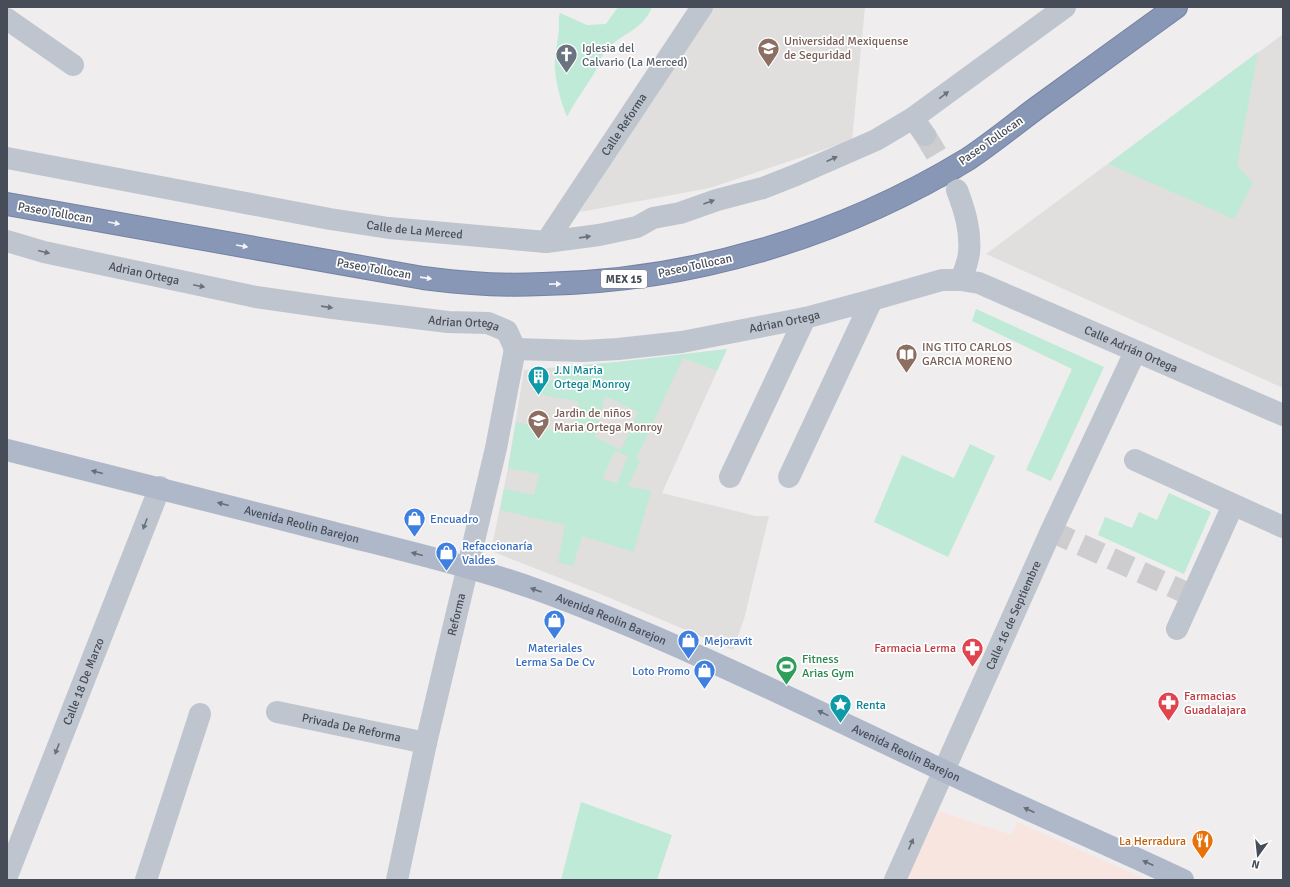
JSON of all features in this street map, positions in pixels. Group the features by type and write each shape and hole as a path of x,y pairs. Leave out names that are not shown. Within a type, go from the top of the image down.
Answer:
{"highway":[{"name":"Paseo Tollocan","path":"7,204 415,276 474,284 568,284 615,280 662,273 754,253 799,238 858,215 929,181 970,157 1176,7"}],"main road":[{"name":"Avenida Reolin Barejon","path":"7,450 160,487 468,567 535,589 596,612 680,647 817,710 944,771 1125,852 1183,880"}],"street":[{"name":"Calle Reforma","path":"546,242 702,7"},
{"name":"Calle de La Merced","path":"7,158 330,219 389,228 546,242 599,235 637,227 653,218 680,213 717,200 764,188 876,140 919,126 1027,33 1065,7"},
{"path":"7,19 73,65"},
{"path":"957,190 965,211 970,232 970,282"},
{"name":"Adrian Ortega","path":"7,241 44,252 256,297 448,322 488,323 507,331 515,349 583,351 682,342 805,318 942,280 970,282"},
{"name":"Calle Adrián Ortega","path":"970,282 1283,415"},
{"path":"789,477 872,300"},
{"path":"730,477 805,318"},
{"name":"Reforma","path":"398,880 426,743 496,448 515,349"},
{"name":"Calle 16 de Septiembre","path":"895,880 1052,531 1135,352"},
{"path":"1135,460 1283,527"},
{"name":"Calle 18 De Marzo","path":"7,876 160,487"},
{"path":"1177,629 1232,504"},
{"name":"Privada De Reforma","path":"277,712 426,743"},
{"path":"146,880 200,714"}],"shaded area":[{"path":"709,7 865,7 852,140 710,188 580,212"},
{"path":"1283,34 1283,388 986,254"},
{"name":"Jardin de niños Maria Ortega Monroy","path":"727,349 662,493 756,516 769,516 744,619 733,650 603,595 491,551 508,468 524,370 618,362"},
{"path":"938,811 1012,835 1017,822 1147,880 912,880 908,878"}],"green space":[{"path":"618,7 652,7 642,22 616,41 604,53 595,72 573,105 567,117 556,81 555,69 560,13 587,25 606,24"},
{"path":"1258,52 1237,165 1253,183 1234,219 1108,164"},
{"path":"976,309 1104,367 1051,481 1026,470 1072,369 972,321"},
{"path":"727,349 717,371 683,358 636,459 640,461 628,486 651,491 634,552 582,536 573,566 558,562 565,525 500,510 504,489 534,495 539,474 508,468 516,422 572,434 579,402 534,393 536,379 555,381 557,375 569,376 570,366","holes":["605,396 638,412 621,450 595,437","615,451 628,456 617,483 602,479"]},
{"path":"970,444 995,456 948,557 874,522 902,455 954,478"},
{"path":"1169,493 1211,512 1184,574 1098,535 1105,517 1132,528 1139,512 1157,520"},
{"path":"581,802 672,835 657,880 561,880"}],"tunnel":[{"path":"925,135 956,187"},
{"path":"1051,531 1191,595"}],"place":[{"name":"Universidad Mexiquense de Seguridad","path":"769,68"},
{"name":"Iglesia del Calvario (La Merced)","path":"567,74"},
{"name":"ING TITO CARLOS GARCIA MORENO","path":"907,374"},
{"name":"J.N Maria Ortega Monroy","path":"538,396"},
{"name":"Jardin de niños Maria Ortega Monroy","path":"539,440"},
{"name":"Encuadro","path":"415,538"},
{"name":"Refaccionaría Valdes","path":"447,572"},
{"name":"Materiales Lerma Sa De Cv","path":"555,640"},
{"name":"Mejoravit","path":"688,660"},
{"name":"Farmacia Lerma","path":"972,668"},
{"name":"Fitness Arias Gym","path":"786,686"},
{"name":"Loto Promo","path":"705,690"},
{"name":"Farmacias Guadalajara","path":"1168,722"},
{"name":"Renta","path":"841,724"},
{"name":"La Herradura","path":"1202,860"}]}
